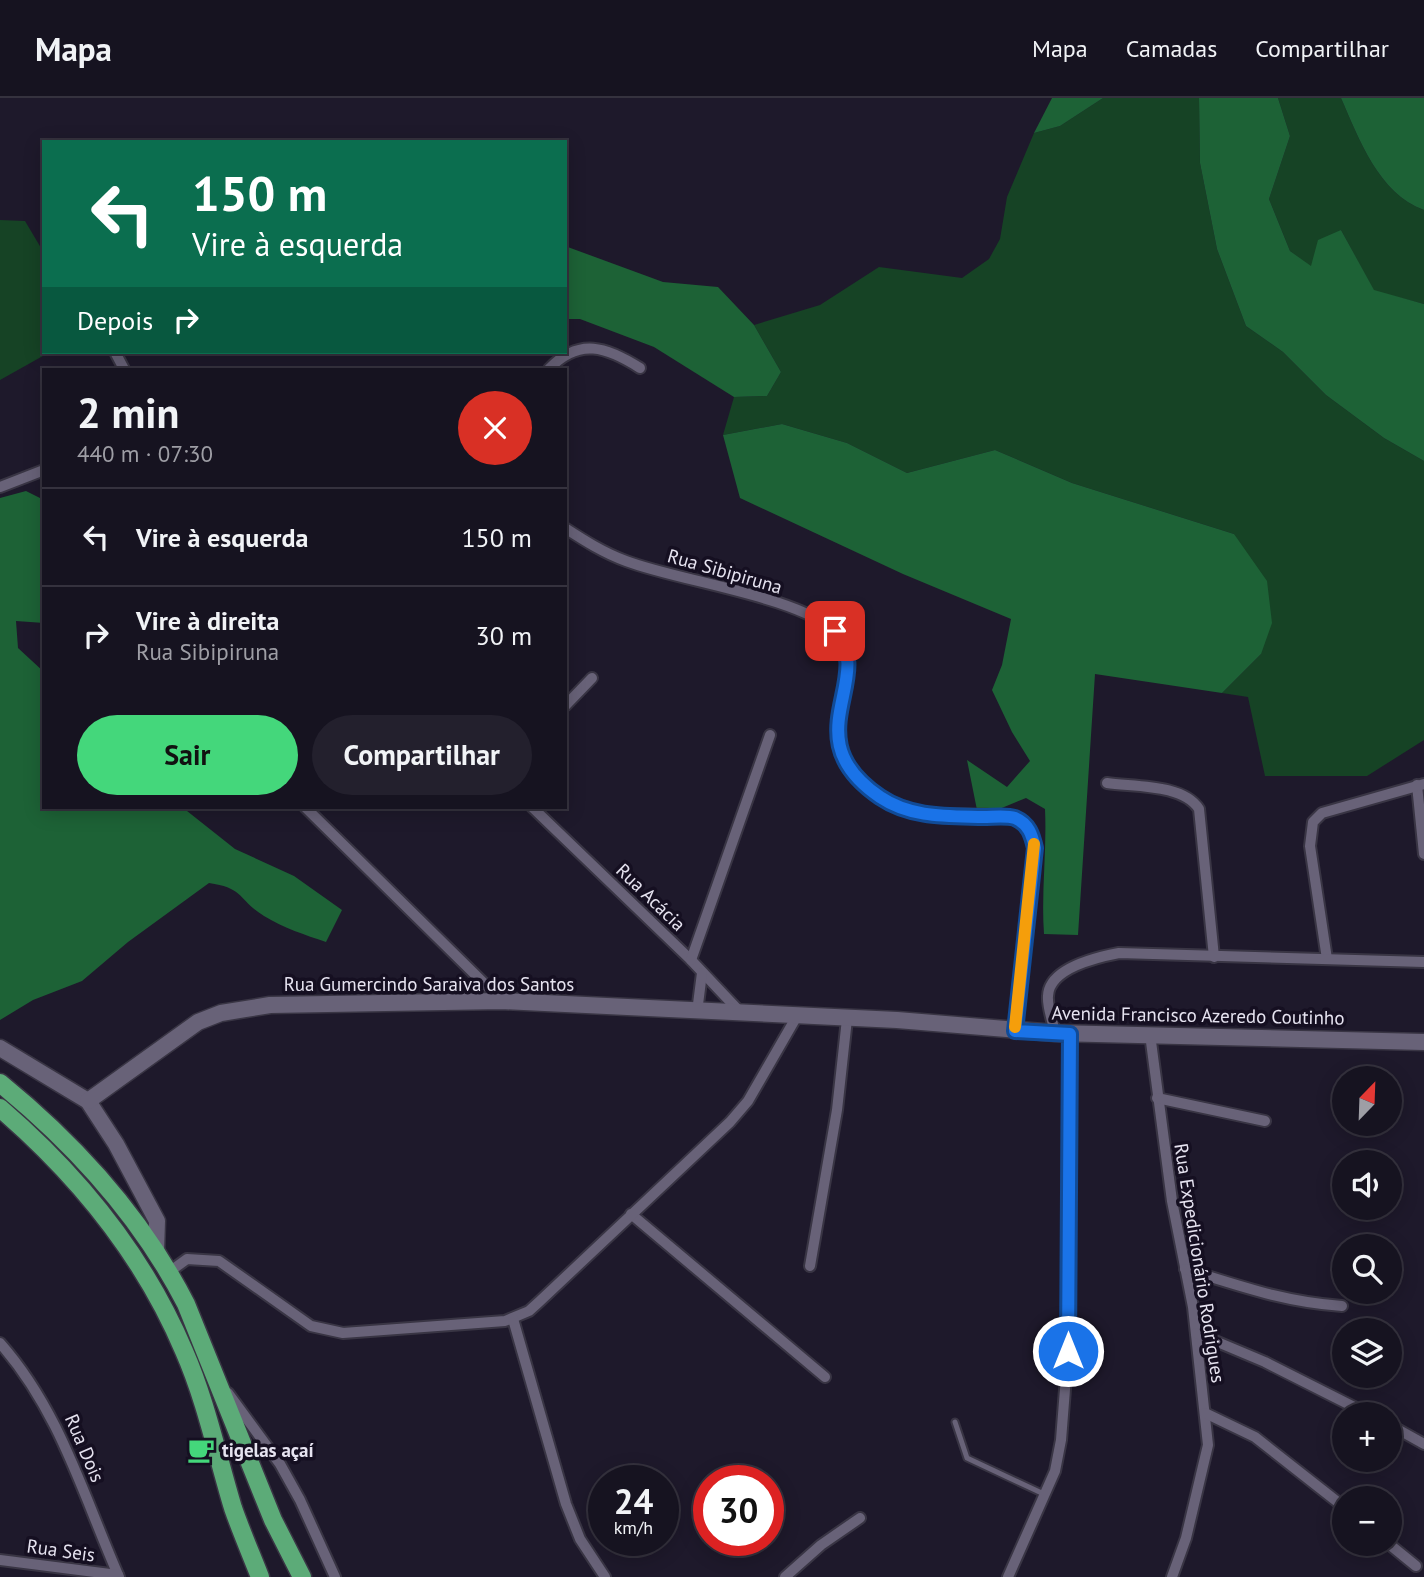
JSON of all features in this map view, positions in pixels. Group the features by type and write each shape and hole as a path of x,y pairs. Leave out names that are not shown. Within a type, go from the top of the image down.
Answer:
{"highway":[{"path":"0,1083 75,1150 117,1196 169,1272 274,1520 302,1577"},
{"path":"0,1108 57,1160 90,1197 134,1255 185,1352 208,1417 233,1507 260,1573"}],"main road":[{"name":"Rua Gumercindo Saraiva dos Santos","path":"88,1101 173,1037 221,1013 270,1005 502,1002 797,1016"},
{"name":"Avenida Francisco Azeredo Coutinho","path":"797,1016 1063,1033 1424,1042"},
{"path":"0,1048 88,1101 116,1144 157,1221 156,1252"}],"street":[{"path":"550,368 570,353 588,347 610,351 640,368"},
{"path":"0,487 42,471"},
{"name":"Rua Sibipiruna","path":"567,529 593,546 626,561 775,603 821,621 835,631 846,647 848,671 837,723 838,740 851,769 864,783 897,807 917,812 1007,817 1027,826 1035,848 1015,1031"},
{"path":"567,704 592,678"},
{"path":"691,960 770,735"},
{"path":"1107,783 1178,793 1194,801 1199,809 1214,957"},
{"path":"1327,959 1310,846 1313,822 1322,813 1421,784 1424,854"},
{"path":"307,809 502,1002"},
{"name":"Rua Acácia","path":"534,809 691,960 742,1015"},
{"path":"1008,1577 1055,1471 1065,1402 1063,1033 1048,992 1064,973 1095,959 1119,953 1424,962"},
{"path":"697,1012 702,973"},
{"path":"169,1272 187,1258 219,1261 311,1326 343,1333 513,1318 529,1311 540,1301 739,1112 797,1016"},
{"path":"810,1266 837,1110 847,1019"},
{"name":"Rua Expedicionário Rodrigues","path":"1150,1034 1157,1098 1196,1334 1208,1445 1172,1577"},
{"path":"1157,1098 1265,1121"},
{"path":"631,1214 825,1377"},
{"path":"1185,1269 1263,1295 1306,1304 1342,1306"},
{"path":"513,1318 566,1504 580,1539 605,1577"},
{"path":"1196,1334 1265,1363 1344,1402"},
{"name":"Rua Dois","path":"0,1343 22,1367 47,1406 66,1446 118,1576"},
{"path":"217,1380 280,1464 335,1577"},
{"path":"1205,1413 1255,1437 1332,1498"},
{"path":"1402,1432 1424,1444"},
{"path":"785,1577 821,1545 860,1518"},
{"path":"1402,1555 1416,1566"},
{"name":"Rua Seis","path":"0,1560 118,1576"}],"lane":[{"path":"955,1422 967,1458 1046,1495"}],"green space":[{"path":"1052,98 1103,98 1060,126 1034,133"},
{"path":"1103,98 1199,98 1200,163 1217,249 1246,326 1283,352 1326,395 1384,438 1424,461 1424,740 1367,776 1265,776 1248,697 1222,693 1261,654 1234,534 1072,483 995,450 907,473 847,443 782,424 723,435 734,397 767,396 781,372 754,325 820,305 879,267 962,278 989,259 1000,239 1007,197 1034,133 1060,126"},
{"path":"1199,98 1278,98 1290,136 1269,199 1290,251 1311,266 1318,240 1341,230 1374,290 1424,304 1424,461 1384,438 1326,395 1283,352 1246,326 1217,249 1200,163"},
{"path":"1278,98 1341,98 1363,147 1383,178 1395,192 1424,210 1424,304 1374,291 1341,230 1311,267 1290,251 1269,199 1290,136"},
{"path":"1341,98 1424,98 1424,210 1395,192 1383,178 1363,147"},
{"path":"0,220 25,221 42,250 42,354 46,354 0,380"},
{"path":"567,247 663,282 718,287 754,325 781,372 767,396 734,397 654,347 580,319 567,319"},
{"path":"782,424 847,443 907,473 995,450 1072,483 1234,534 1267,581 1272,623 1261,654 1222,693 1095,674 1078,935 1044,934 1045,809 1026,798 992,812 977,810 967,760 1007,787 1030,761 1012,732 992,690 1002,665 1011,619 903,574 740,498 723,435"},
{"path":"26,491 42,499 42,623 16,621 18,648 42,670 42,809 185,809 235,849 294,876 342,910 326,942 279,924 256,910 235,891 209,883 128,942 82,981 33,1000 0,1020 0,498"}],"slow traffic":[{"path":"1015,1027 1025,954 1034,844"}],"place":[{"name":"tigelas açaí","path":"201,1450"}],"route":[{"path":"835,631 846,647 848,661 837,723 838,740 851,769 864,783 897,807 931,815 1015,818 1027,826 1032,834 1035,848 1015,1031 1070,1034 1068,1351"}]}
